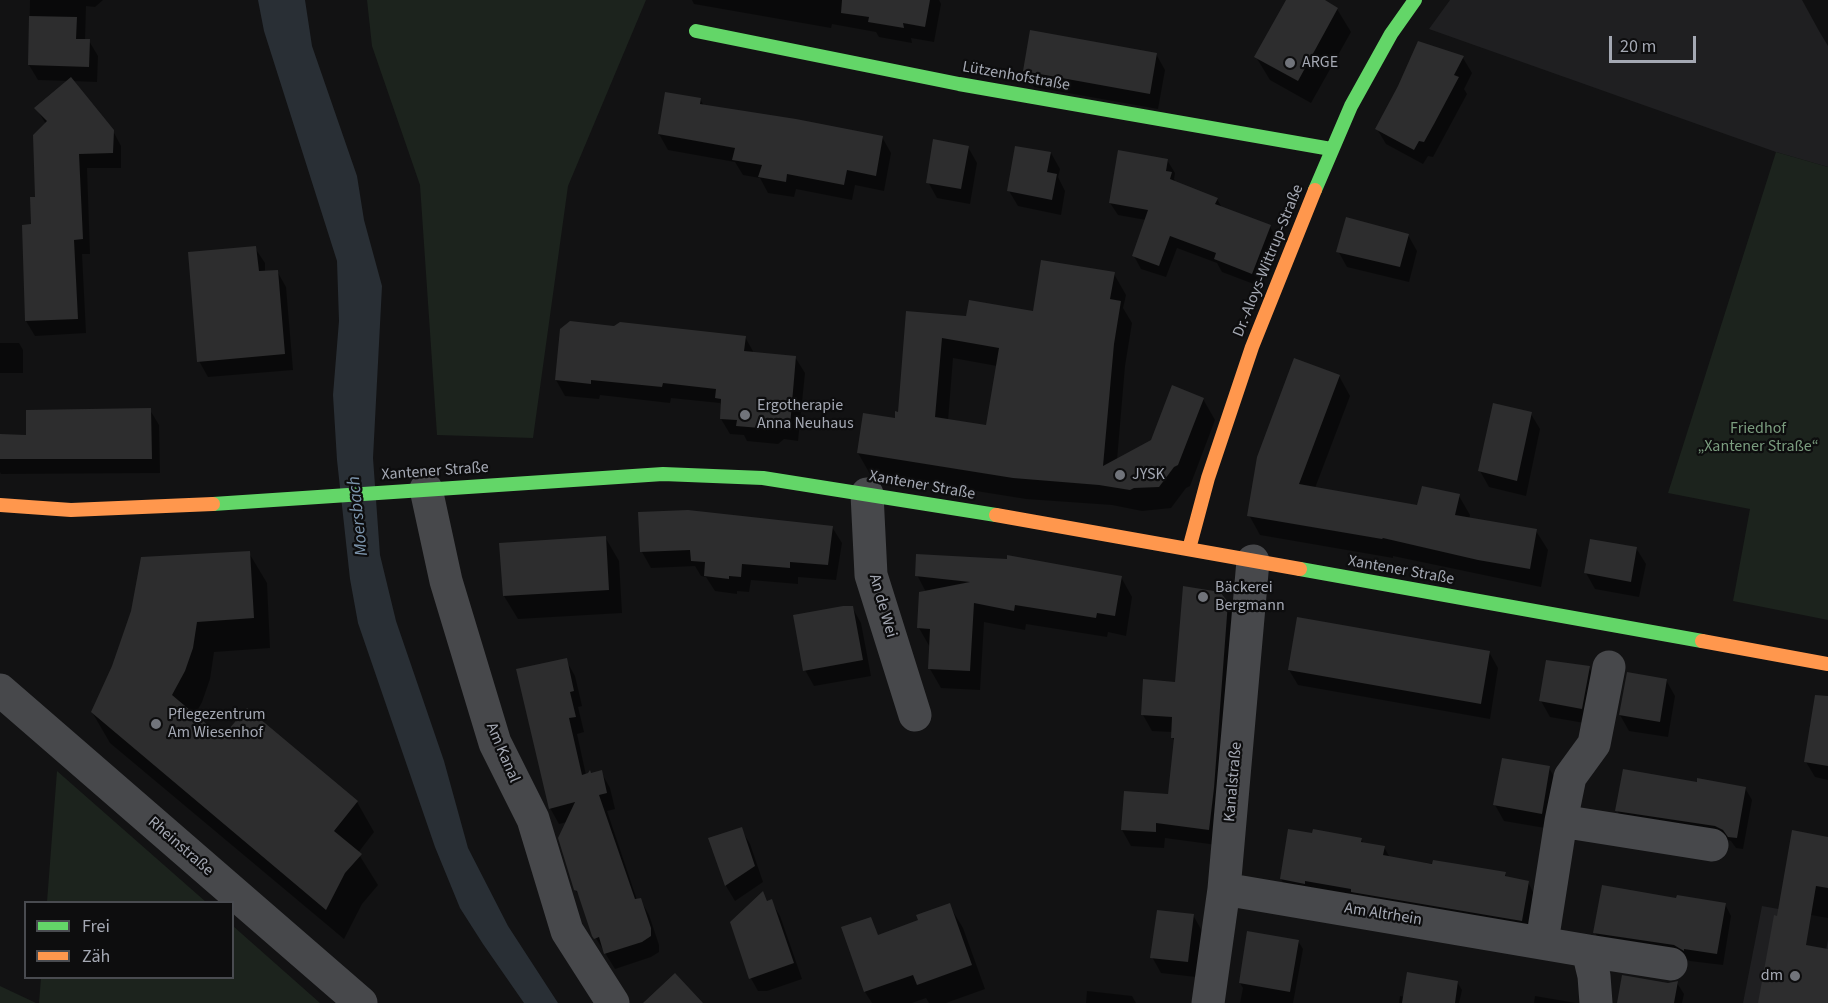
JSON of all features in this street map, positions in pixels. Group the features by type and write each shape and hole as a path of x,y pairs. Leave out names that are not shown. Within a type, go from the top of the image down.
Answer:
{"street":[{"name":"Dr.-Aloys-Wittrup-Straße","path":"1189,549 1208,478 1252,347 1331,149 1351,106 1391,34 1415,0"},
{"name":"Lützenhofstraße","path":"696,31 959,84 1331,149"},
{"name":"Xantener Straße","path":"0,505 70,510 243,503 303,497 663,474 763,477 1189,549 1828,664"},
{"name":"Am Kanal","path":"416,490 495,743 532,819 567,931 613,1003"},
{"name":"An de Wei","path":"867,494 871,575 915,715"},
{"name":"Kanalstraße","path":"1208,1003 1224,889 1253,561"},
{"path":"1542,942 1570,777 1594,744 1609,667"},
{"name":"Rheinstraße","path":"0,690 361,1003"},
{"path":"1561,821 1712,845"},
{"name":"Am Altrhein","path":"1224,889 1671,964"},
{"path":"1588,951 1594,976 1596,1003"}],"shaded area":[{"path":"1450,0 1828,0 1828,167 1776,152 1429,29"},
{"name":"dm","path":"1762,906 1828,918 1828,1003 1743,1003"}],"green space":[{"path":"367,0 646,0 568,186 533,438 437,435 420,185 372,46"},
{"name":"Friedhof „Xantener Straße“","path":"1776,152 1828,167 1828,620 1733,601 1750,509 1668,493"},
{"path":"57,771 205,901 47,901"},
{"path":"234,927 320,1003 39,1003 41,979 234,979"},
{"path":"0,986 36,1003 0,1003"}],"water":[{"name":"Moersbach","path":"258,0 305,0 312,46 357,176 364,220 382,286 373,458 380,555 396,621 444,761 468,848 508,926 558,1003 524,1003 460,908 435,847 358,623 350,579 337,460 333,395 339,321 337,261 264,31"}],"building":[{"path":"842,0 930,0 925,27 903,23 904,28 868,22 869,17 841,13"},
{"path":"1286,0 1325,0 1338,8 1298,81 1254,57"},
{"path":"29,16 77,17 76,39 90,39 89,67 28,65"},
{"path":"1030,30 1157,53 1150,94 1023,71"},
{"path":"1418,41 1464,56 1454,75 1459,77 1434,124 1424,142 1419,141 1414,150 1375,129"},
{"path":"71,77 114,130 113,153 79,154 83,239 74,240 78,319 25,321 22,225 31,224 30,197 35,197 33,135 47,121 34,108"},
{"path":"665,92 701,98 700,104 883,136 876,176 847,170 844,185 787,174 786,182 758,177 762,165 732,160 735,148 658,134"},
{"path":"933,139 969,146 961,189 926,183"},
{"path":"1015,146 1051,152 1047,172 1057,174 1052,200 1007,191"},
{"path":"1118,150 1168,159 1166,171 1172,172 1170,179 1218,198 1215,204 1271,225 1252,274 1214,259 1216,253 1170,236 1159,266 1132,256 1148,210 1109,203"},
{"path":"1346,217 1409,234 1400,267 1336,252"},
{"path":"256,246 259,271 278,270 285,354 197,362 188,252"},
{"path":"1041,260 1115,272 1110,299 1121,301 1114,344 1103,466 1151,440 1172,385 1204,398 1178,465 1159,487 1130,490 1099,485 1013,478 857,453 863,413 895,418 895,411 898,412 906,311 966,316 969,300 1033,311","holes":["942,338 999,348 986,425 935,417"]},
{"path":"570,321 614,326 620,322 746,336 744,351 796,356 790,426 775,424 769,429 736,426 737,420 720,419 721,399 715,398 716,389 663,383 662,387 591,380 591,384 555,380 560,329"},
{"path":"1294,358 1340,375 1299,484 1417,505 1422,486 1460,494 1455,515 1537,529 1530,569 1478,560 1383,538 1247,516 1257,457"},
{"path":"1493,403 1532,412 1517,481 1478,471"},
{"path":"151,408 152,459 0,459 0,434 26,435 26,410"},
{"path":"688,510 833,526 828,565 790,562 790,568 742,564 741,577 729,576 729,579 704,576 705,562 691,561 690,550 640,552 638,512"},
{"path":"606,536 609,590 503,596 499,543"},
{"path":"1590,539 1637,547 1631,582 1584,573"},
{"name":"Pflegezentrum Am Wiesenhof","path":"250,551 254,618 197,622 193,648 185,671 172,695 222,737 247,708 358,801 334,831 362,854 345,873 326,910 91,712 112,666 131,611 141,557"},
{"path":"916,554 1007,559 1007,555 1122,576 1115,616 1097,613 1096,618 1015,605 1014,611 974,603 970,671 928,669 930,629 917,628 919,592 970,582 915,576"},
{"path":"1183,586 1220,592 1228,602 1209,830 1156,823 1156,832 1121,830 1124,791 1168,794 1174,738 1171,738 1172,717 1141,715 1143,679 1175,682"},
{"path":"853,606 863,660 803,671 793,615"},
{"path":"1297,617 1490,651 1481,704 1288,670"},
{"path":"567,658 574,691 570,692 576,717 569,718 582,775 590,770 591,773 602,770 607,793 599,795 635,899 641,898 651,928 651,936 642,942 604,954 599,937 594,939 592,936 577,891 574,890 558,838 575,802 549,809 516,669"},
{"path":"1546,660 1590,666 1582,709 1539,701"},
{"path":"1627,672 1667,679 1660,722 1619,715"},
{"path":"1815,695 1828,696 1828,766 1804,762"},
{"path":"1502,758 1550,766 1542,814 1493,805"},
{"path":"1623,769 1697,782 1697,778 1746,787 1737,838 1728,837 1723,830 1715,826 1615,811"},
{"path":"742,827 755,866 725,886 708,838"},
{"path":"1288,829 1312,833 1313,829 1362,838 1361,842 1385,846 1383,855 1432,864 1433,860 1506,872 1505,876 1529,881 1522,921 1351,892 1351,889 1305,881 1305,884 1280,879"},
{"path":"1792,830 1828,837 1828,888 1816,886 1806,945 1828,949 1828,1003 1758,1003 1774,915 1777,916"},
{"path":"1602,885 1676,898 1677,895 1726,903 1717,954 1684,949 1684,951 1674,945 1593,933"},
{"path":"763,891 767,901 772,899 794,963 749,979 730,922"},
{"path":"950,903 972,965 917,985 913,975 864,992 841,927 871,917 878,935 918,920 916,915"},
{"path":"1157,910 1194,914 1188,962 1150,958"},
{"path":"1247,931 1299,940 1290,992 1239,983"},
{"path":"1407,972 1458,981 1455,1003 1402,1003"},
{"path":"675,973 703,1003 643,1003"},
{"path":"1622,975 1668,983 1678,981 1674,1003 1617,1003"}],"traffic: fast":[{"path":"1315,190 1351,106 1391,34 1415,0"},
{"path":"696,31 959,84 1331,149"},
{"path":"213,504 663,474 763,478 996,515"},
{"path":"1300,569 1702,641"}],"traffic: slow":[{"path":"1189,549 1208,478 1252,347 1315,190"},
{"path":"0,505 71,510 213,504"},
{"path":"996,515 1300,569"},
{"path":"1702,641 1828,664"}],"place":[{"name":"ARGE","path":"1290,63"},
{"name":"Ergotherapie Anna Neuhaus","path":"745,415"},
{"name":"JYSK","path":"1120,475"},
{"name":"Bäckerei Bergmann","path":"1203,597"},
{"name":"Pflegezentrum Am Wiesenhof","path":"156,724"},
{"name":"dm","path":"1795,976"}]}
